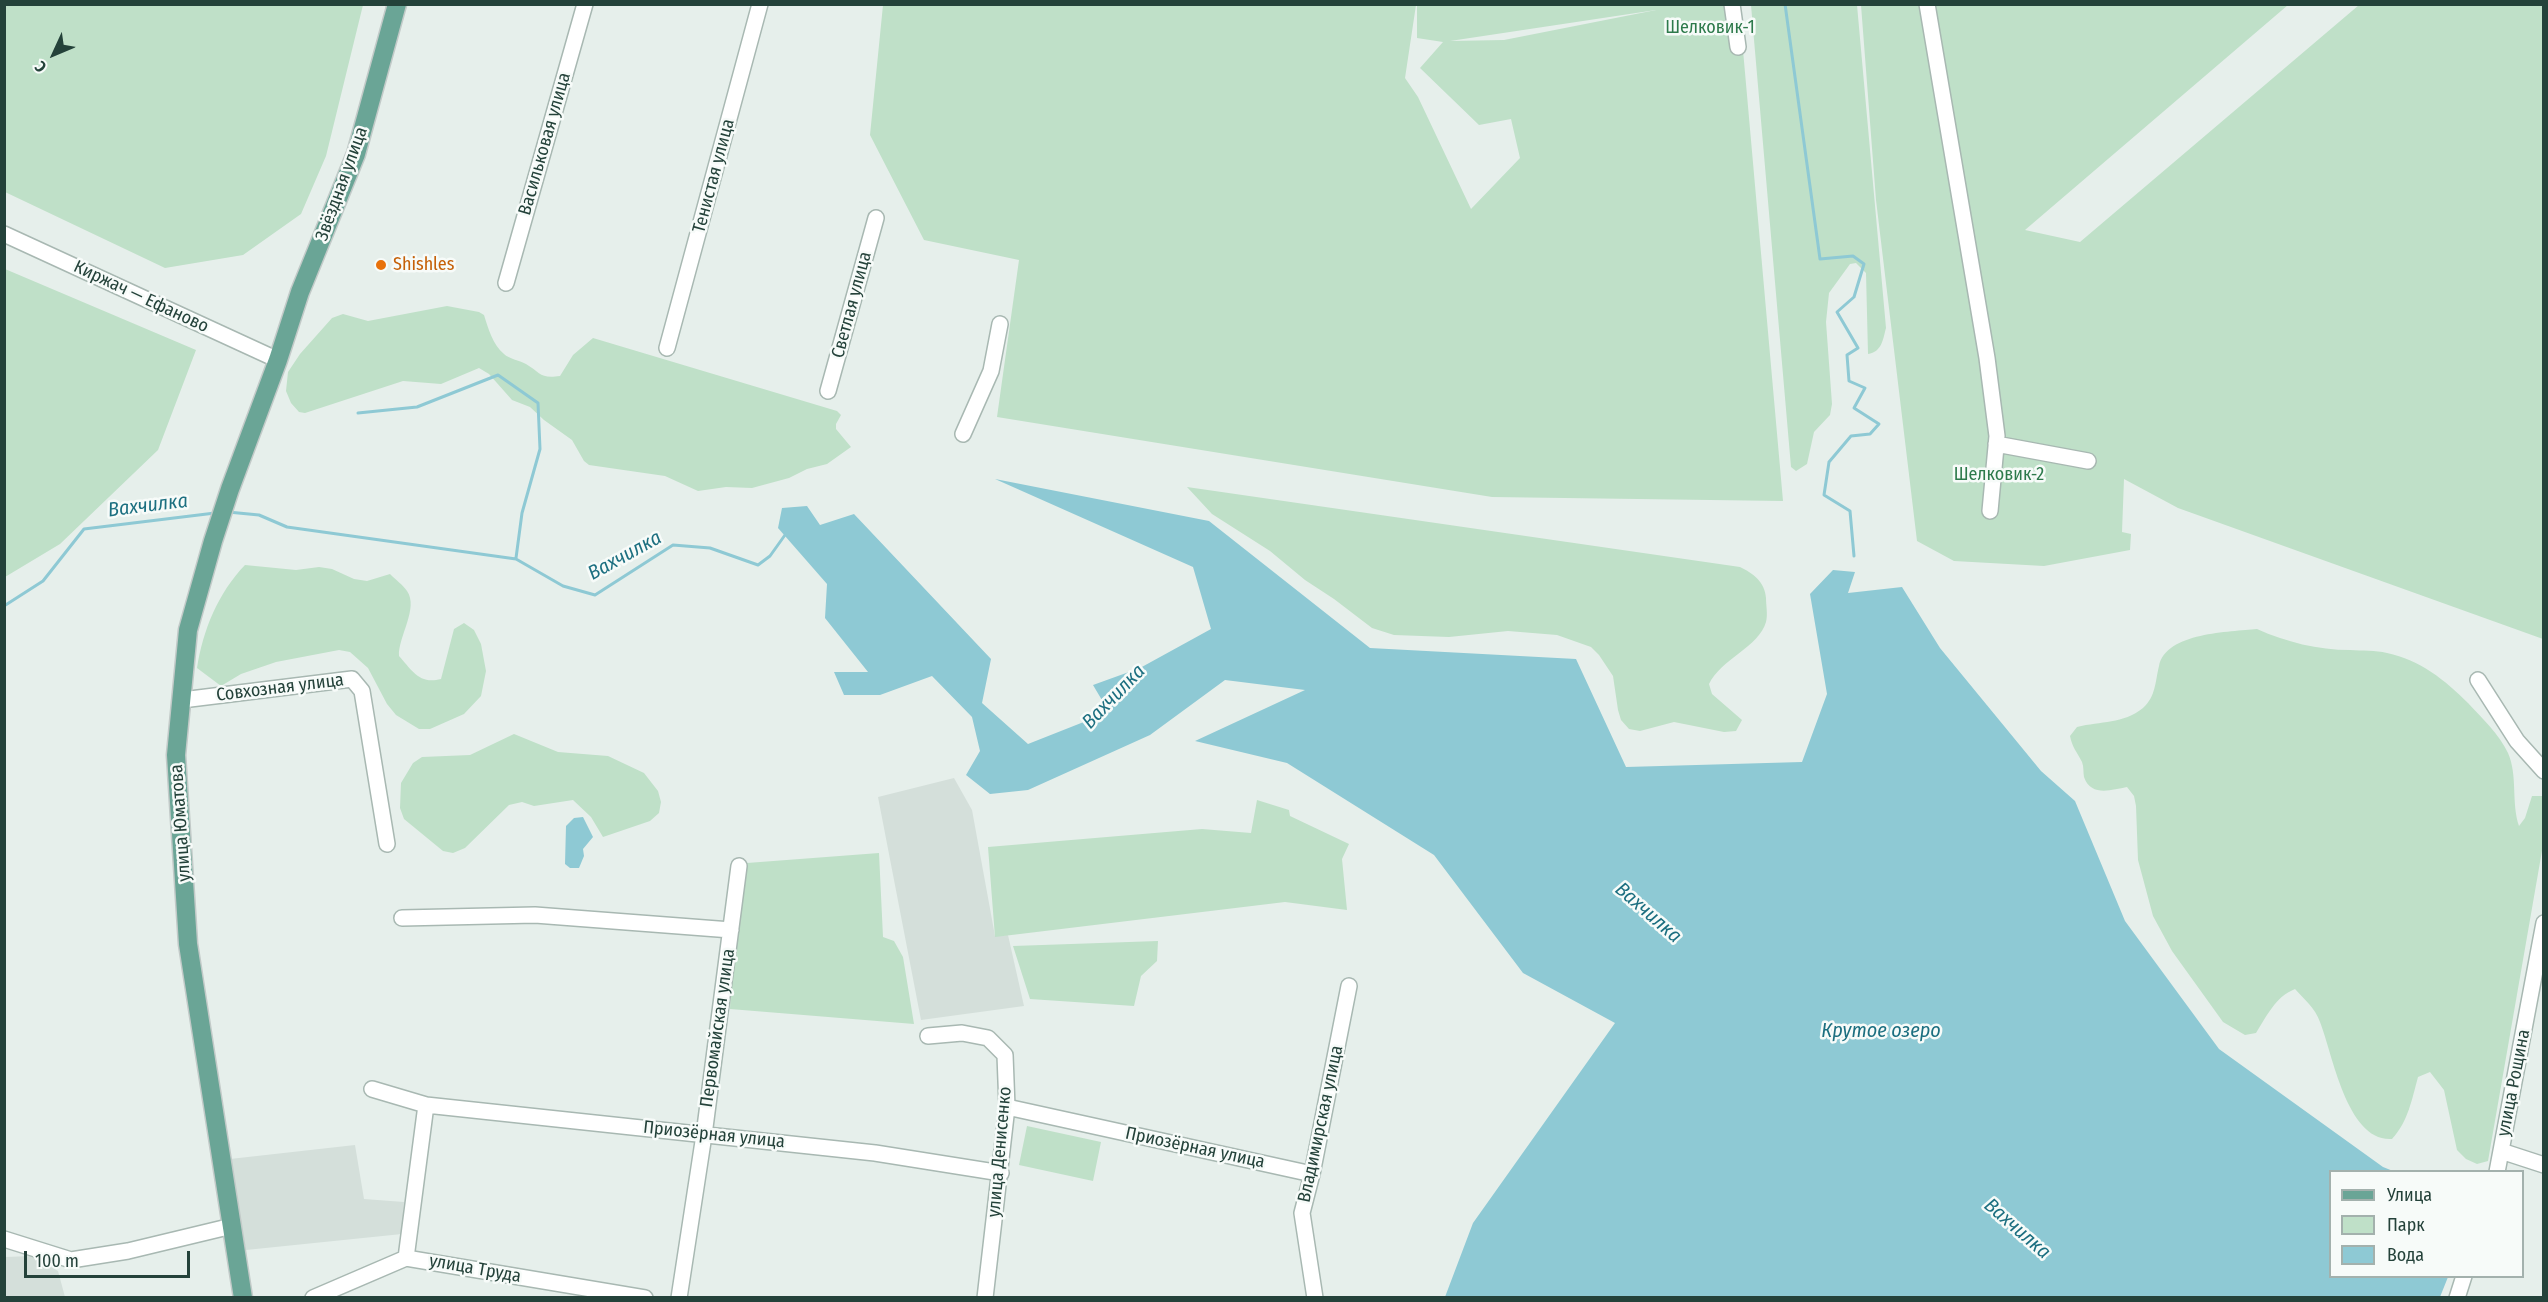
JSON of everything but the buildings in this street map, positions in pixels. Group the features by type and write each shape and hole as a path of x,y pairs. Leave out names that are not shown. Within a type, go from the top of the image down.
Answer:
{"main road":[{"name":"Звёздная улица","path":"278,360 300,292 356,154 397,4"},
{"name":"улица Юматова","path":"243,1298 188,944 176,755 188,630 230,489 278,360"}],"street":[{"name":"Васильковая улица","path":"506,283 585,4"},
{"name":"Тенистая улица","path":"667,348 760,4"},
{"path":"1732,4 1738,47"},
{"path":"1927,4 1987,358 1996,444 1990,511"},
{"name":"Светлая улица","path":"828,391 876,218"},
{"name":"Киржач — Ефаново","path":"4,234 278,360"},
{"path":"963,434 991,371 1000,324"},
{"path":"1996,444 2088,461"},
{"name":"Совхозная улица","path":"182,700 352,679 362,691 387,844"},
{"path":"2478,680 2517,741 2544,771"},
{"name":"Первомайская улица","path":"679,1298 704,1135 739,866"},
{"path":"402,918 535,915 731,930"},
{"name":"улица Рощина","path":"2497,1170 2544,923"},
{"name":"Владимирская улица","path":"1315,1298 1302,1213 1312,1174 1349,986"},
{"name":"улица Денисенко","path":"928,1036 962,1033 988,1038 1005,1055 1007,1107 985,1298"},
{"name":"Приозёрная улица","path":"372,1089 426,1105 875,1153 1001,1173"},
{"path":"406,1258 426,1105"},
{"name":"Приозёрная улица","path":"1007,1107 1312,1174"},
{"path":"2501,1151 2544,1166"},
{"path":"4,1239 71,1260 128,1251 232,1226"},
{"name":"улица Труда","path":"313,1298 406,1258 645,1298"},
{"path":"2457,1298 2463,1278"}],"shaded area":[{"path":"954,778 972,810 995,936 1008,935 1024,1006 921,1020 878,797"},
{"path":"355,1145 364,1199 404,1202 402,1234 246,1250 230,1159"},
{"path":"32,1256 58,1271 65,1297 5,1297 5,1257"}],"green space":[{"path":"4,5 363,5 326,156 301,214 243,255 165,268 5,192"},
{"name":"Шелковик-1","path":"883,5 1416,5 1405,78 1418,97 1471,209 1520,158 1511,119 1479,125 1420,68 1443,42 1417,38 1417,5 1739,5 1783,501 1492,497 997,417 1019,260 924,240 870,135","holes":["1656,10 1504,40 1450,41"]},
{"path":"1751,5 1857,5 1886,328 1879,348 1868,354 1866,273 1856,263 1850,264 1829,293 1826,322 1832,404 1830,415 1814,432 1807,464 1796,471 1791,467"},
{"name":"Шелковик-2","path":"1861,5 2288,5 2025,230 2080,242 2359,5 2543,5 2543,639 2178,508 2124,479 2122,532 2131,534 2130,550 2044,566 1954,561 1917,541 1876,200"},
{"path":"5,269 196,350 158,450 60,544 5,577"},
{"path":"447,306 484,315 491,336 500,350 506,356 526,364 544,376 560,376 573,355 593,338 837,411 841,415 836,429 851,447 827,464 807,469 789,478 752,488 726,487 698,491 665,476 589,465 584,461 572,440 530,407 512,400 489,374 479,368 441,384 403,381 305,413 299,412 291,403 286,391 288,372 300,354 332,318 343,314 368,321"},
{"path":"1187,487 1740,567 1754,575 1763,587 1766,598 1766,622 1756,639 1722,667 1709,684 1712,694 1742,720 1736,731 1724,732 1674,722 1640,731 1629,729 1621,720 1613,676 1599,655 1591,647 1557,635 1508,631 1449,637 1394,635 1372,628 1305,580 1270,551 1212,514"},
{"path":"245,565 296,570 319,567 367,581 390,574 407,591 411,606 399,656 421,678 441,679 454,629 464,623 474,630 481,644 486,671 481,696 464,714 430,729 419,729 396,715 387,704 368,668 350,652 339,650 276,662 241,674 221,686 197,668 203,640 213,613 235,576"},
{"path":"2257,629 2279,638 2326,649 2382,652 2399,656 2421,666 2441,679 2468,703 2500,739 2508,753 2513,771 2515,808 2519,826 2525,818 2532,796 2543,796 2543,845 2488,1161 2477,1164 2466,1159 2457,1150 2444,1090 2430,1072 2418,1077 2406,1118 2392,1139 2377,1136 2364,1127 2344,1094 2318,1017 2295,989 2277,1002 2256,1033 2245,1035 2223,1022 2172,951 2153,916 2138,860 2134,796 2127,787 2096,790 2087,783 2084,777 2082,762 2070,736 2077,727 2128,717 2143,708 2153,694 2159,666 2164,655 2173,646 2200,636"},
{"path":"514,734 558,752 608,756 644,773 658,791 661,802 659,813 650,821 603,837 591,817 573,800 534,806 522,802 509,805 465,848 453,853 443,851 404,819 400,808 401,783 413,763 422,757 470,755"},
{"path":"1257,800 1289,810 1290,816 1349,844 1342,859 1347,910 1285,902 995,937 988,847 1202,829 1251,833"},
{"path":"879,853 883,937 894,941 903,957 914,1024 730,1009 733,936 747,863"},
{"path":"1158,941 1157,961 1141,976 1134,1006 1030,999 1013,946"},
{"path":"1027,1126 1101,1142 1093,1181 1019,1165"}],"water":[{"name":"Крутое озеро","path":"995,479 1209,521 1370,648 1576,659 1626,767 1802,762 1827,694 1810,594 1833,570 1855,572 1848,593 1902,587 1940,648 2041,771 2075,801 2125,921 2219,1049 2383,1167 2390,1170 2329,1170 2329,1278 2448,1278 2440,1297 1445,1297 1473,1223 1615,1023 1523,973 1434,855 1287,763 1195,741 1305,690 1225,680 1150,735 1028,790 990,794 966,775 980,751 972,717 932,676 880,695 844,695 834,672 868,672 825,618 827,584 778,528 782,508 807,506 820,525 854,514 991,659 982,703 1028,744 1109,712 1093,685 1140,668 1211,629 1193,567"},
{"path":"583,817 593,837 583,849 584,856 579,868 570,868 565,864 566,826 574,818"}],"waterway":[{"path":"1785,4 1820,259 1853,256 1864,264 1854,297 1837,312 1858,348 1847,355 1849,381 1865,388 1854,408 1879,424 1870,434 1851,436 1829,462 1824,495 1850,511 1854,556"},
{"path":"358,413 417,407 498,375 538,403 540,449 522,513 516,558"},
{"name":"Вахчилка","path":"228,512 259,515 287,527 516,559 563,586 595,595 673,545 710,548 758,565 770,556 785,535"},
{"name":"Вахчилка","path":"4,606 43,581 84,529 215,513"}],"place":[{"name":"Shishles","path":"381,265"}]}
